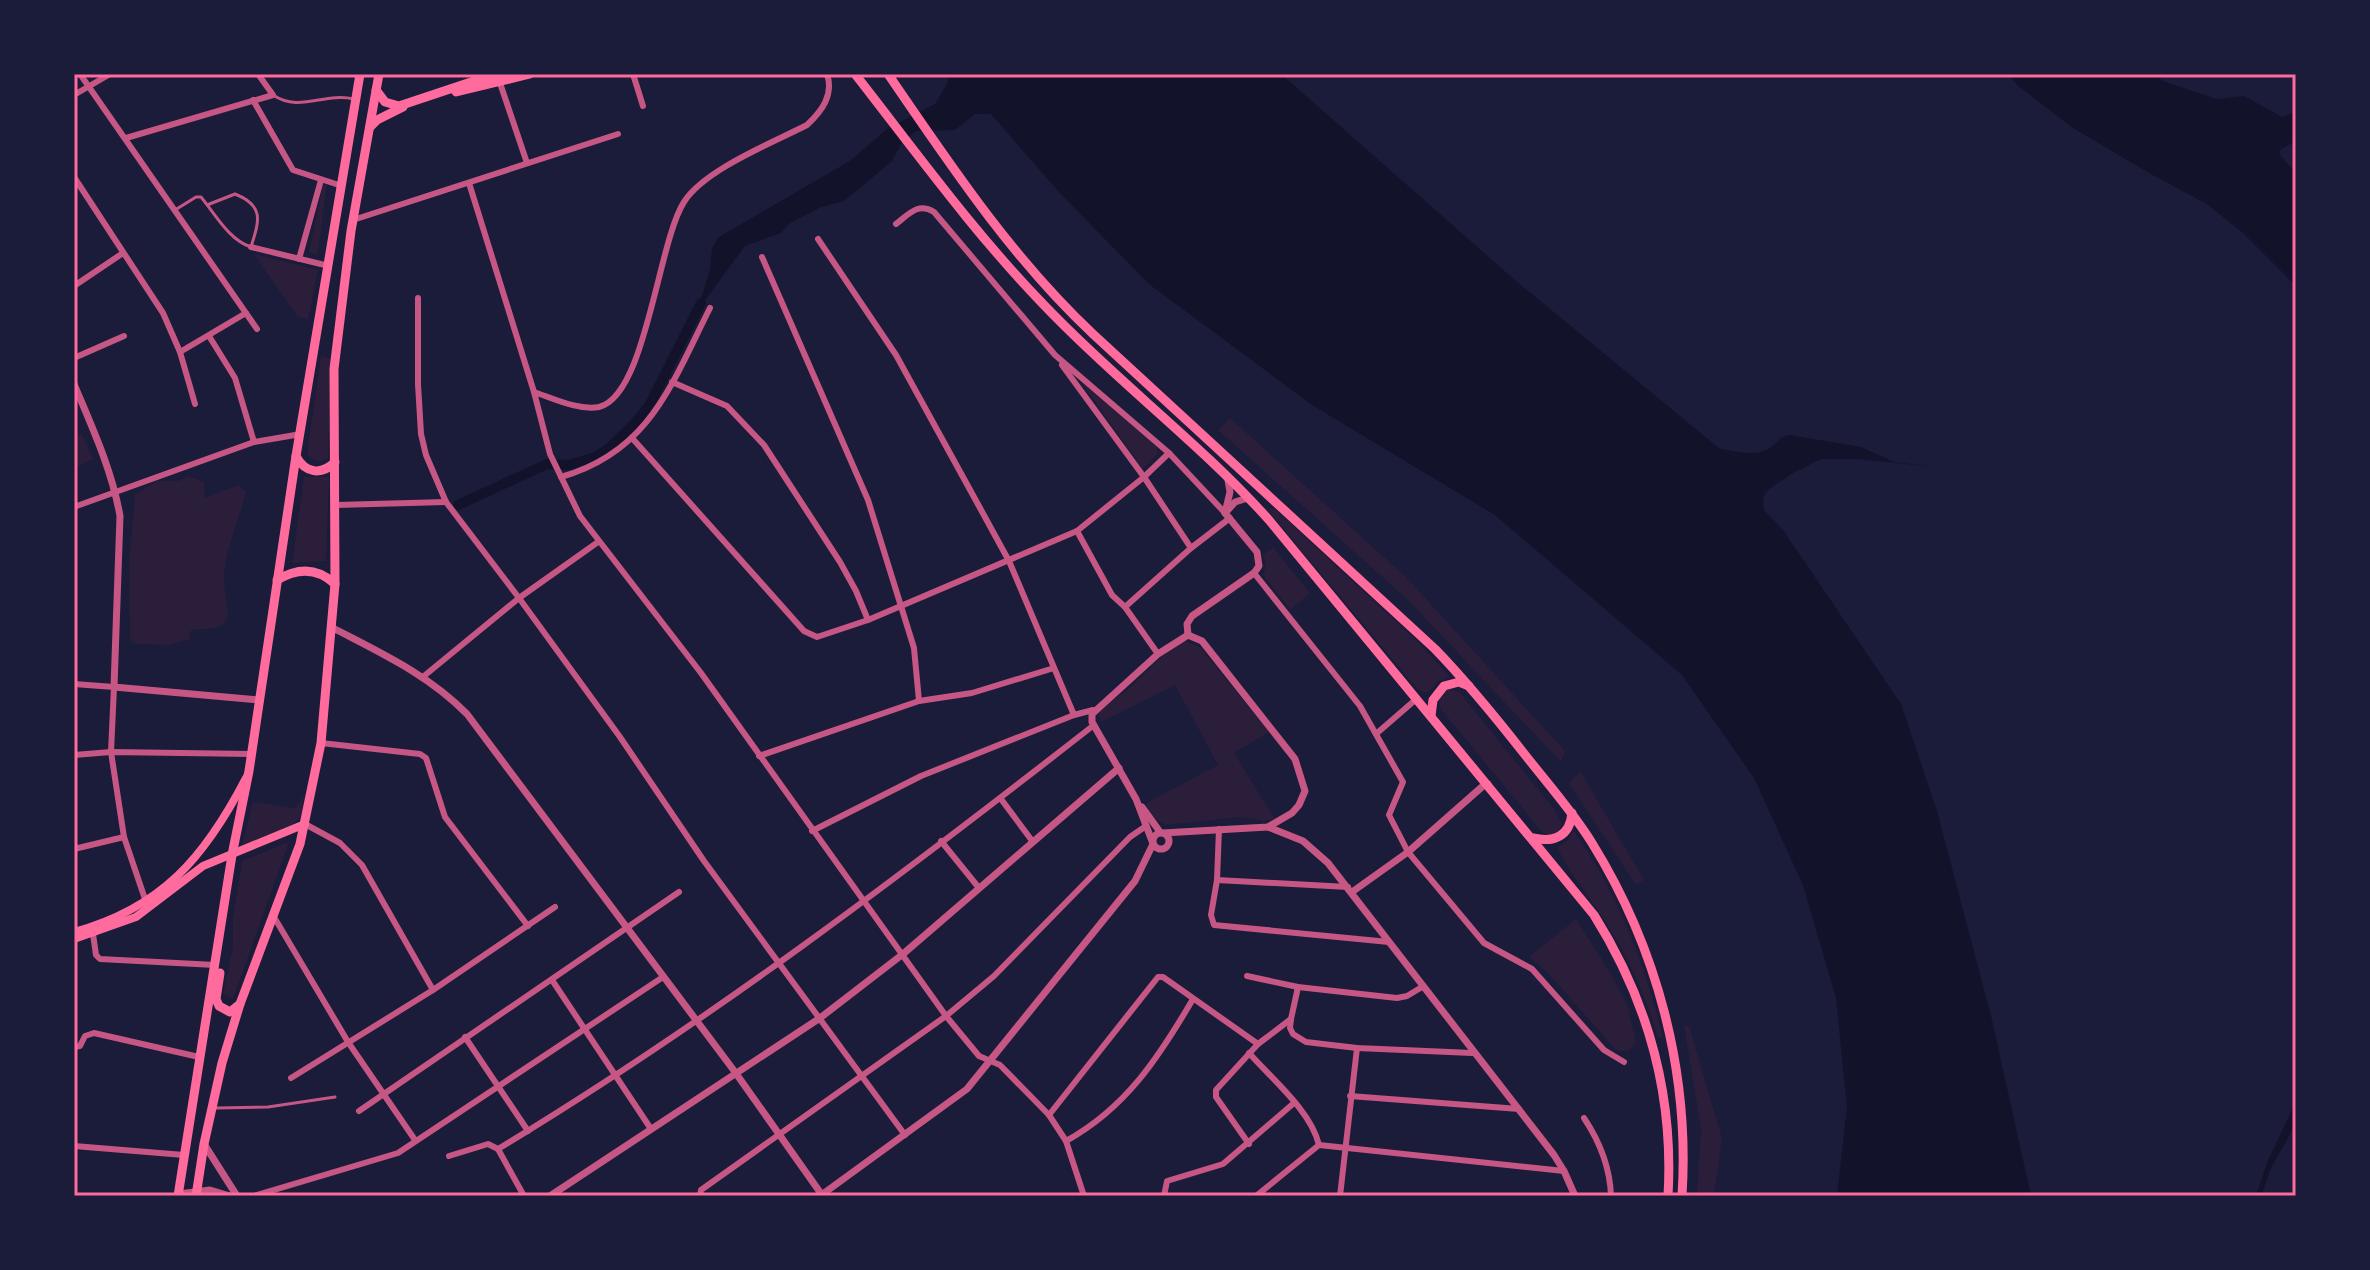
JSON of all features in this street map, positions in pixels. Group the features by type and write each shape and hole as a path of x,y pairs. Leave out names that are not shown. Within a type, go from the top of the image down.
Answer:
{"main road":[{"path":"197,1193 204,1144 240,1004 300,844 321,743 335,584 334,369 353,220 379,74"},
{"path":"376,90 388,104 399,106 498,79 530,74"},
{"path":"888,74 999,232 1060,302 1435,649 1472,688 1572,813 1591,840 1623,900 1643,944 1662,1002 1680,1097 1684,1152 1682,1196"},
{"path":"857,76 936,177 1044,306 1248,498 1594,915 1624,967 1641,1005 1656,1052 1665,1096 1670,1160 1668,1196"},
{"path":"178,1195 232,855 252,754 296,456 343,186 358,77"},
{"path":"370,127 414,102"},
{"path":"296,456 313,471 325,470 335,462"},
{"path":"277,580 306,570 323,575 335,584"},
{"path":"1431,716 1433,700 1444,686 1459,682 1472,688"},
{"path":"74,932 148,905 210,839 249,771"},
{"path":"1533,838 1550,841 1561,836 1571,823 1572,813"},
{"path":"74,939 119,925 203,866 305,824"},
{"path":"221,934 223,955 216,999 224,1011 230,1012 240,1004"}],"street":[{"path":"80,74 257,329"},
{"path":"74,95 110,74"},
{"path":"126,138 273,95 258,74"},
{"path":"458,74 462,88"},
{"path":"633,74 643,106"},
{"path":"534,392 584,407 598,407 613,397 639,352 669,238 682,205 708,177 807,125 816,116 828,93 830,83 827,74"},
{"path":"498,79 527,163"},
{"path":"253,100 293,170 343,186"},
{"path":"353,220 618,134"},
{"path":"74,177 163,313 180,352 195,404"},
{"path":"299,259 321,180"},
{"path":"469,183 534,392 551,458 580,516 701,673 946,1016 979,1056 1000,1065 1049,1115 1066,1141 1084,1196"},
{"path":"896,224 917,208 934,212 1055,355 1144,477 1191,548"},
{"path":"818,239 896,355 1009,561 1074,715"},
{"path":"251,247 329,266"},
{"path":"74,286 123,253"},
{"path":"762,257 868,500 916,656 919,701"},
{"path":"418,298 421,434 426,455 446,502 519,598 905,1135"},
{"path":"561,477 588,470 632,438 648,422 710,308"},
{"path":"180,352 246,313"},
{"path":"74,358 124,336"},
{"path":"209,336 235,378 254,442"},
{"path":"1055,355 1169,453 1228,515 1259,556 1259,566 1254,573 1192,616 1186,628 1188,635"},
{"path":"672,382 727,406 764,445 825,536 856,591 868,620"},
{"path":"74,384 98,439 116,492 120,529 111,752 124,837 148,905"},
{"path":"74,507 254,442 301,434"},
{"path":"632,438 804,631 823,637 1077,531 1169,453"},
{"path":"1227,477 1230,492 1228,515"},
{"path":"1125,607 1228,515 1235,502 1248,498"},
{"path":"336,505 446,502"},
{"path":"1077,531 1112,595 1125,607 1158,654"},
{"path":"424,676 519,598 598,542"},
{"path":"1254,573 1360,706 1403,782 1389,815 1408,852 1484,943 1532,969 1604,1050 1624,1062"},
{"path":"333,628 424,676 447,693 467,714 735,1072 821,1195 967,1089 1135,881 1155,834 1268,827 1303,841 1315,850 1350,889 1472,1053 1519,1109 1564,1171 1575,1196"},
{"path":"1188,635 1202,641 1299,768 1305,791 1299,805 1268,827"},
{"path":"812,831 921,776 1093,710 1158,654 1188,635"},
{"path":"759,756 919,701 972,693 1054,668"},
{"path":"74,684 260,700"},
{"path":"1376,734 1414,701 1419,701"},
{"path":"1093,710 1094,725 1136,799 1152,843 1162,849 1193,830"},
{"path":"498,1149 616,1076 779,963 1001,799 1094,725"},
{"path":"321,743 420,754 426,758 445,817 528,926"},
{"path":"74,755 111,752 252,754"},
{"path":"550,1196 820,1018 903,954 1119,768"},
{"path":"1217,880 1350,889 1408,852 1488,784"},
{"path":"1001,799 1033,842"},
{"path":"1136,799 1169,838 1169,844"},
{"path":"305,824 340,843 362,865 433,990"},
{"path":"700,1193 779,1132 946,1016 994,976 1130,837 1146,826"},
{"path":"1219,829 1217,880 1211,915 1216,926 1389,942"},
{"path":"74,849 124,837"},
{"path":"941,841 979,888"},
{"path":"359,1111 679,892"},
{"path":"291,1078 433,990 555,907"},
{"path":"272,914 348,1042 415,1140"},
{"path":"93,934 96,955 103,960 215,965"},
{"path":"1247,976 1298,987 1397,998 1422,987"},
{"path":"254,1196 387,1158 406,1149 498,1084 663,977"},
{"path":"1049,1115 1154,981 1163,977 1258,1044"},
{"path":"552,980 651,1129"},
{"path":"1298,987 1290,1028 1298,1039 1357,1048 1472,1053"},
{"path":"1066,1141 1093,1126 1127,1094 1169,1039 1193,999"},
{"path":"1249,1144 1215,1093 1258,1044 1291,1019"},
{"path":"74,1047 80,1046 85,1036 91,1033 199,1057"},
{"path":"465,1037 528,1131"},
{"path":"1340,1196 1357,1048"},
{"path":"1249,1053 1312,1124 1319,1145"},
{"path":"1350,1096 1519,1109"},
{"path":"1164,1196 1167,1181 1223,1164 1294,1103"},
{"path":"1584,1118 1597,1137 1610,1177 1611,1196"},
{"path":"204,1144 237,1196"},
{"path":"449,1156 488,1144 498,1149 524,1196"},
{"path":"1256,1196 1319,1145 1564,1171"},
{"path":"74,1146 184,1155"},
{"path":"178,1195 210,1190 230,1196"}],"lane":[{"path":"273,95 288,104 341,96 356,100"},
{"path":"175,210 201,197 207,205 233,237 251,247 257,216 249,200 235,194 207,205"},
{"path":"212,1109 268,1107 335,1097"}],"shaded area":[{"path":"949,74 1281,74 1516,281 1720,449 1757,453 1789,435 1861,447 1894,462 1936,467 1856,459 1821,459 1769,489 1763,497 1764,510 1783,530 1901,704 1937,811 1992,1020 2031,1196 1837,1196 1847,1107 1836,998 1803,885 1754,778 1682,675 1495,515 1312,405 1149,284 1058,191 991,114 975,114 955,130 916,131 902,142 892,161 844,201 821,207 790,223 781,233 745,246 703,303 700,302 710,270 712,248 719,237 850,161 887,129 935,104 947,84"},
{"path":"2009,74 2154,74 2163,81 2217,99 2244,96 2282,117 2296,112 2296,141 2281,149 2279,154 2296,173 2296,286 2243,233 2207,204 2073,128 2017,85"},
{"path":"327,184 316,255 309,252 323,185"},
{"path":"254,254 318,270 308,320 297,316"},
{"path":"321,355 331,359 328,459 319,461 307,454"},
{"path":"1082,383 1156,446 1158,453 1143,469"},
{"path":"1230,418 1406,577 1565,751 1561,762 1407,599 1218,430"},
{"path":"82,434 93,459 74,468 74,436"},
{"path":"189,476 204,482 205,498 238,485 246,491 225,566 226,620 215,627 191,630 189,640 168,645 135,644 130,639 129,561 135,495 157,481 178,481"},
{"path":"304,477 329,477 326,561 292,563"},
{"path":"1274,508 1417,641 1450,677 1439,681 1427,693 1417,689 1267,509"},
{"path":"1273,547 1310,593 1290,610 1263,575 1266,565 1263,555"},
{"path":"1185,641 1200,647 1269,732 1234,753 1275,819 1263,821 1240,817 1165,825 1153,817 1146,805 1148,802 1218,765 1175,685 1101,722 1098,714 1104,707"},
{"path":"1451,689 1460,693 1554,809 1562,824 1558,832 1550,836 1542,832 1440,708 1443,691"},
{"path":"1580,771 1644,880 1636,885 1569,784"},
{"path":"304,796 300,816 290,827 242,845 253,802 295,808"},
{"path":"1573,830 1603,878 1628,929 1648,982 1663,1037 1658,1038 1641,990 1619,944 1557,847 1568,840"},
{"path":"289,842 233,999 223,993 233,947 233,919 242,861"},
{"path":"1576,919 1628,1007 1636,1043 1628,1051 1617,1051 1548,973 1529,957"},
{"path":"1684,1025 1689,1026 1722,1138 1714,1196 1697,1196 1701,1128"},
{"path":"2296,1101 2289,1136 2272,1166 2261,1196 2256,1196 2267,1163"}],"waterway":[{"path":"458,505 547,464 568,465 596,457 608,449 650,404 701,303"}]}
